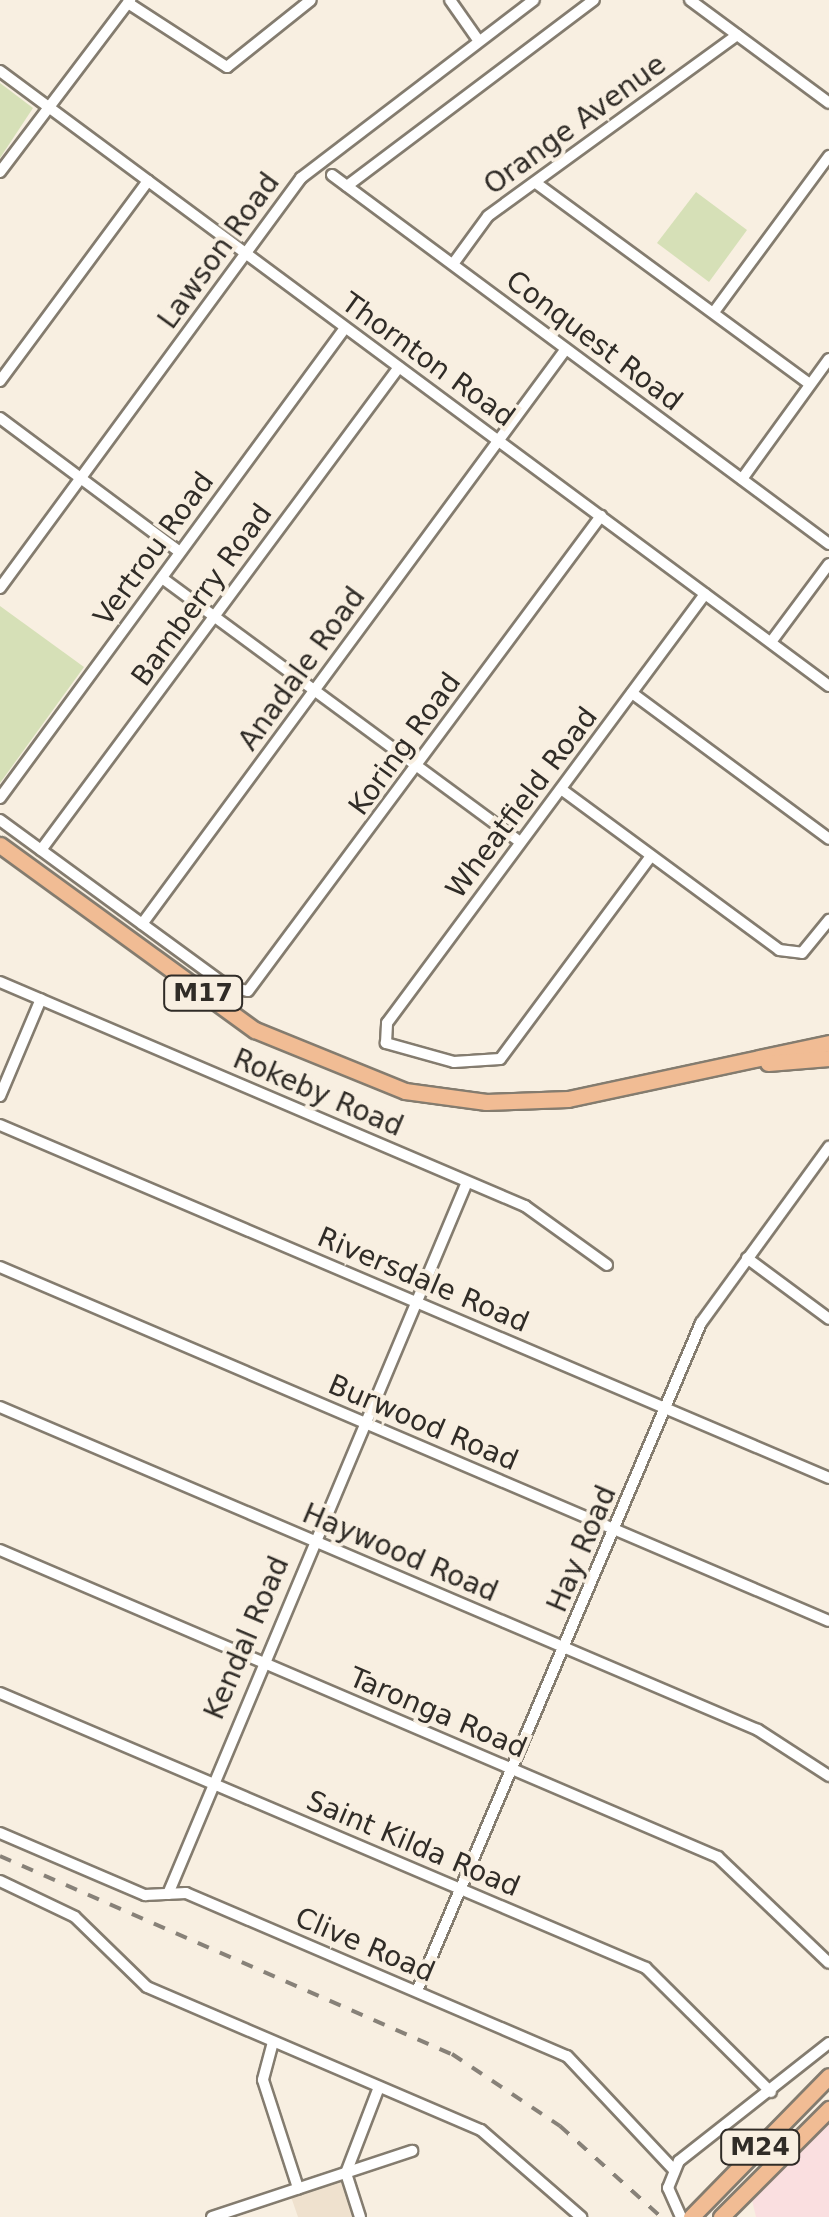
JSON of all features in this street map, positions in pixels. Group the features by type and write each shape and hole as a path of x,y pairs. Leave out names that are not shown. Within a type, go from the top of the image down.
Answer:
{"main road":[{"name":"M17","path":"0,845 242,1022 354,1078 442,1098 525,1102 695,1073 829,1043"},
{"name":"M17","path":"695,1073 829,1058"},
{"name":"M24","path":"691,2217 829,2076"},
{"name":"M24","path":"721,2217 829,2109"}],"street":[{"path":"0,172 129,1 226,67 311,0"},
{"path":"450,0 478,40"},
{"name":"Lawson Road","path":"0,588 318,160 534,0"},
{"path":"347,186 594,0"},
{"path":"690,0 829,103"},
{"name":"Orange Avenue","path":"452,264 488,216 737,35"},
{"name":"Thornton Road","path":"0,71 829,686"},
{"path":"714,312 829,156"},
{"name":"Conquest Road","path":"332,175 829,544"},
{"path":"0,381 148,181"},
{"path":"536,183 810,384"},
{"name":"Vertrou Road","path":"0,798 346,328"},
{"name":"Anadale Road","path":"142,924 566,349"},
{"path":"742,479 829,359"},
{"name":"Bamberry Road","path":"41,850 398,367"},
{"path":"0,418 180,552"},
{"name":"Koring Road","path":"142,924 242,993 600,516"},
{"path":"771,642 829,564"},
{"path":"162,578 520,842"},
{"name":"Wheatfield Road","path":"652,856 500,1059 454,1062 386,1042 387,1023 704,594"},
{"path":"632,692 829,839"},
{"path":"561,789 787,953 806,950 829,920"},
{"path":"0,820 142,924"},
{"name":"Rokeby Road","path":"0,982 530,1208 606,1265"},
{"path":"0,1096 42,1000"},
{"name":"Riversdale Road","path":"0,1125 829,1478"},
{"name":"Hay Road","path":"417,1991 701,1324 829,1148"},
{"name":"Kendal Road","path":"168,1894 210,1781 467,1182"},
{"path":"747,1258 829,1319"},
{"name":"Burwood Road","path":"0,1267 829,1621"},
{"name":"Haywood Road","path":"0,1407 792,1746 829,1776"},
{"name":"Taronga Road","path":"0,1550 722,1860 829,1963"},
{"name":"Saint Kilda Road","path":"0,1692 649,1970 772,2092"},
{"name":"Clive Road","path":"0,1833 145,1895 186,1893 570,2058 672,2169"},
{"path":"0,1881 76,1916 146,1987 482,2130 581,2217"},
{"path":"273,2042 264,2086 298,2188"},
{"path":"682,2217 670,2199 672,2169 829,2043"},
{"path":"360,2217 346,2173 379,2087"},
{"path":"212,2217 412,2151"}],"shaded area":[{"path":"829,2124 829,2217 756,2217 752,2200"},
{"path":"346,2173 360,2217 298,2217 289,2191"}],"green space":[{"path":"0,83 33,108 0,158"},
{"path":"696,192 747,230 709,282 657,243"},
{"path":"0,606 84,667 0,783"}],"railway":[{"path":"0,1856 452,2054 560,2126 661,2217"}]}
